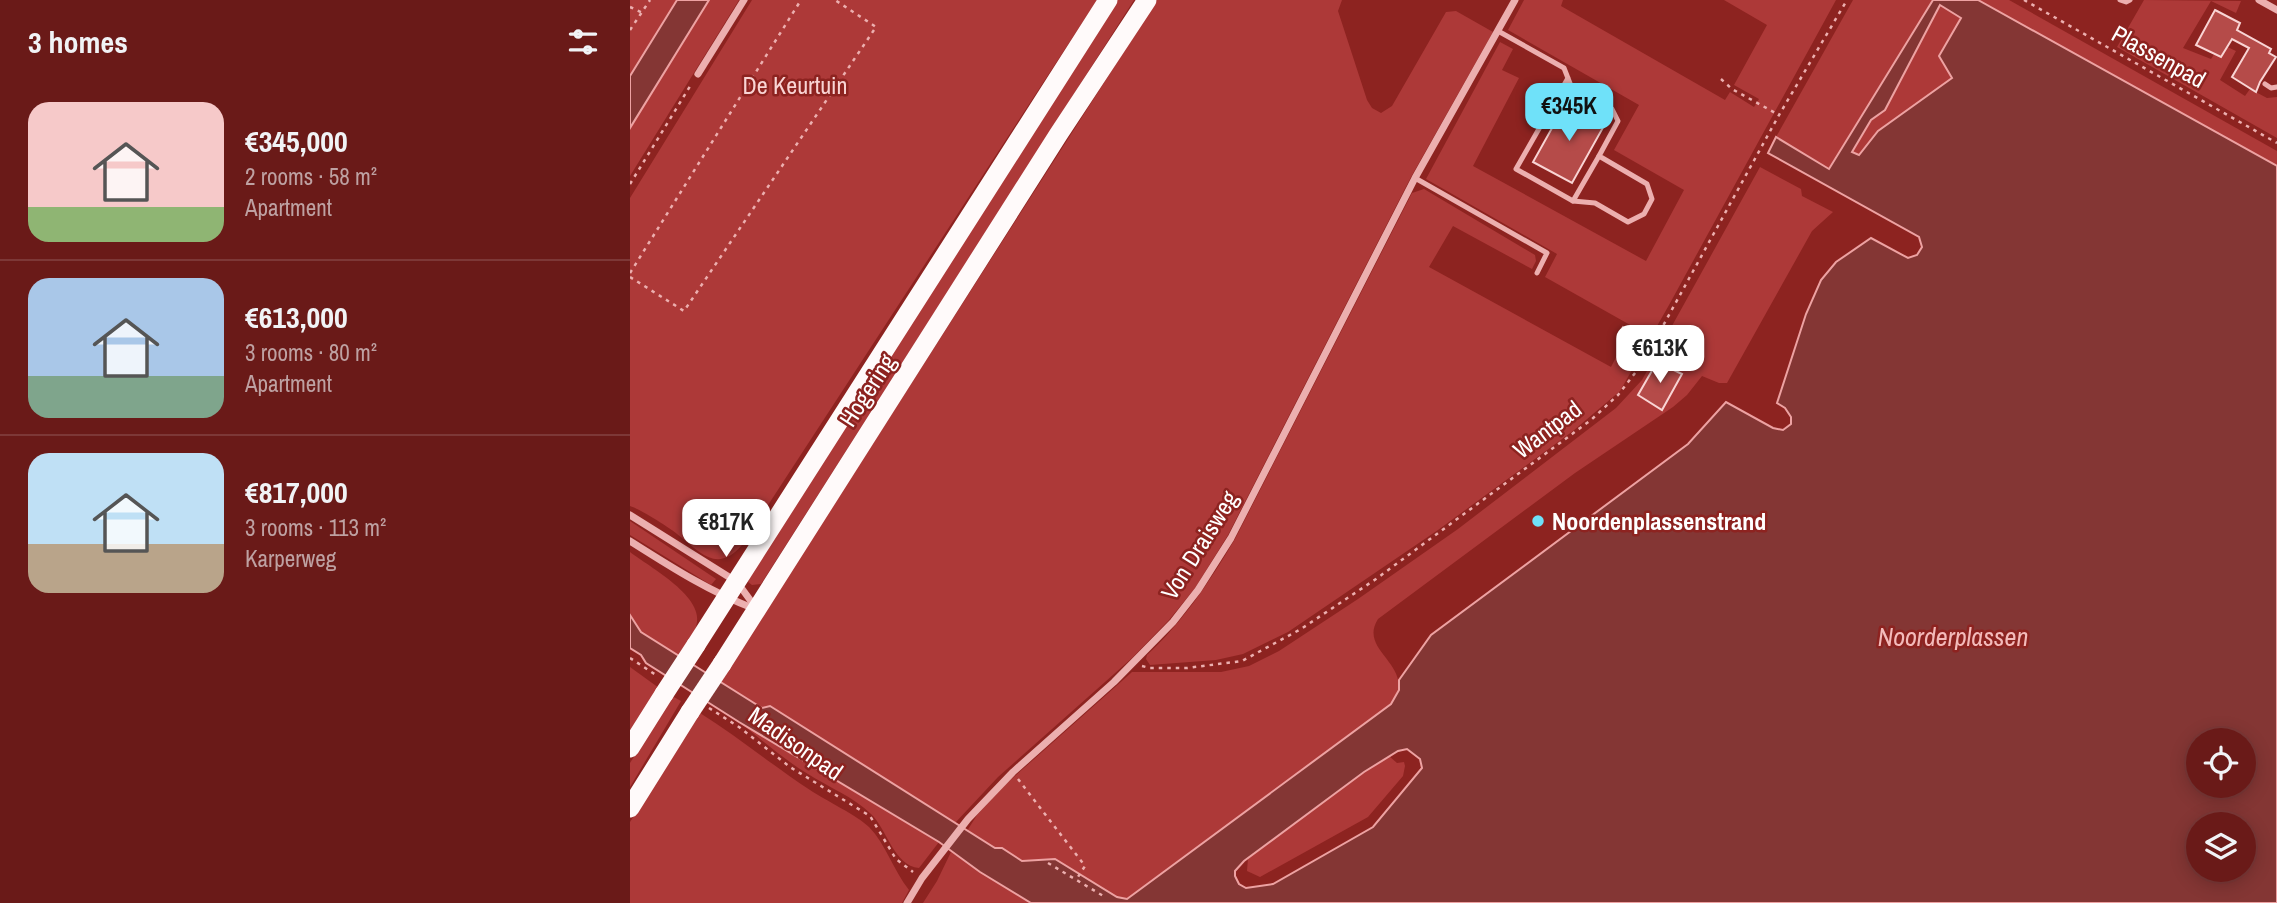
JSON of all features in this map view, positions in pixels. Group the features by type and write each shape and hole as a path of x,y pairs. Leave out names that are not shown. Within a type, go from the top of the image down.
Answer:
{"highway":[{"name":"Hogering","path":"630,748 664,687 732,590 1108,0"},
{"name":"Hogering","path":"630,808 699,709 722,664 756,609 1147,0"}],"street":[{"path":"698,74 744,0"},
{"name":"Von Draisweg","path":"907,903 922,878 968,819 1013,772 1137,660 1198,590 1231,538 1415,178 1515,0"},
{"path":"2259,0 2277,10"},
{"path":"630,515 756,609"},
{"path":"630,541 692,580 732,590 756,609"}],"lane":[{"path":"2120,0 2130,0"},
{"path":"1498,31 1564,68 1571,86 1612,109 1618,121 1573,201"},
{"path":"1568,78 1516,169 1573,201 1595,203 1628,222 1644,214 1652,199 1647,184 1599,156"},
{"path":"2264,84 2271,88 2277,87"},
{"path":"1415,178 1547,253 1537,273"}],"path":[{"path":"630,30 650,0"},
{"path":"801,0 630,275 684,311 876,27 835,0"},
{"name":"Wantpad","path":"1137,660 1150,668 1242,661 1301,629 1376,579 1591,420 1618,395 1642,364 1779,115 1847,0"},
{"name":"Plassenpad","path":"2024,0 2277,143"},
{"path":"630,7 643,13"},
{"path":"630,184 698,74"},
{"path":"1721,79 1732,89 1779,115"},
{"path":"1622,327 1654,342"},
{"path":"630,658 664,687"},
{"name":"Madisonpad","path":"699,709 740,727 790,767 870,816 896,859 922,878"},
{"path":"1013,772 1085,866 1076,880"},
{"path":"1048,863 1105,897"}],"green space":[{"path":"630,0 676,0 630,74"},
{"path":"708,0 739,0 630,176 630,127"},
{"name":"De Keurtuin","path":"752,0 1097,0 742,545 726,558 718,559 704,555 664,525 630,506 630,198"},
{"path":"1116,0 1134,0 761,584 752,585 748,582 752,570"},
{"path":"1157,0 1342,0 1338,11 1367,100 1372,108 1381,113 1392,106 1446,12 1456,11 1493,32 1411,177 1228,535 1195,588 1132,658 998,777 955,823 770,706 762,708 720,682"},
{"path":"1524,0 1563,0 1561,6 1725,100 1730,92 1754,107 1759,99 1734,85 1767,25 1724,0 1836,0 1620,391 1573,431 1438,530 1288,632 1243,654 1216,660 1150,665 1146,659 1147,655 1195,600 1235,539 1412,193 1424,189 1535,255 1536,261 1532,269 1453,226 1429,267 1611,367 1632,326 1545,277 1557,254 1426,179 1500,42 1513,49 1502,70 1519,78 1473,166 1646,261 1684,190 1614,150 1639,105 1508,30"},
{"path":"1853,0 1933,0 1829,170 1776,137"},
{"path":"1978,0 2009,0 2277,151 2277,166"},
{"path":"2144,0 2241,1 2236,13 2211,1 2183,48 2211,59 2221,44 2236,51 2220,80 2245,96 2250,89 2267,98 2277,97 2277,138 2117,47"},
{"path":"1940,4 1961,17 1939,55 1952,78 1878,131 1859,156 1852,152 1871,120 1885,110"},
{"path":"1760,167 1801,189 1802,196 1833,212 1812,231 1727,383 1719,383 1702,376 1673,407 1575,473 1378,619 1374,631 1375,641 1398,679 1398,691 1392,704 1127,899 1117,897 1055,859 1022,861 1002,848 995,849 967,831 977,815 1006,784 1132,672 1221,672 1249,666 1279,651 1458,529 1616,408 1642,380"},
{"path":"630,521 716,579 711,585 630,535"},
{"path":"630,552 674,584 693,605 697,616 696,627 679,656 640,632 630,615"},
{"path":"630,667 659,688 630,734"},
{"path":"672,696 681,701 630,787 630,763"},
{"path":"700,713 810,790 869,827 909,890 902,903 630,903 630,822"},
{"path":"739,722 939,842 919,868 910,866 897,854 877,821 864,808 781,756"},
{"path":"1389,756 1397,763 1404,762 1403,776 1368,817 1260,877 1247,871 1248,858"},
{"path":"951,852 1031,903 923,903"}],"water":[{"path":"677,0 709,0 630,128 630,76"},
{"name":"Noorderplassen","path":"1933,0 1978,0 2277,166 2277,903 1031,903 980,872 939,842 646,663 641,655 630,648 630,615 641,632 762,708 770,706 995,848 1002,848 1022,861 1055,859 1117,897 1127,899 1391,704 1399,690 1399,680 1431,635 1688,444 1726,402 1773,428 1783,430 1791,424 1791,417 1785,408 1777,403 1806,314 1821,280 1836,262 1871,238 1908,258 1917,255 1922,247 1919,237 1768,153 1776,137 1829,169","holes":["1940,5 1961,18 1939,56 1952,78 1878,131 1859,155 1852,152 1871,120 1885,110","1407,749 1420,759 1422,768 1373,827 1273,884 1246,888 1239,884 1235,871 1244,861 1364,772 1398,751"]}],"building":[{"path":"2215,10 2240,23 2237,30 2271,49 2269,53 2276,57 2256,92 2232,77 2249,48 2232,39 2221,57 2196,45"},
{"path":"1566,103 1605,124 1572,183 1533,162"},
{"path":"1657,362 1682,374 1662,410 1638,395"}],"place":[{"name":"Noordenplassenstrand","path":"1538,521"}]}
